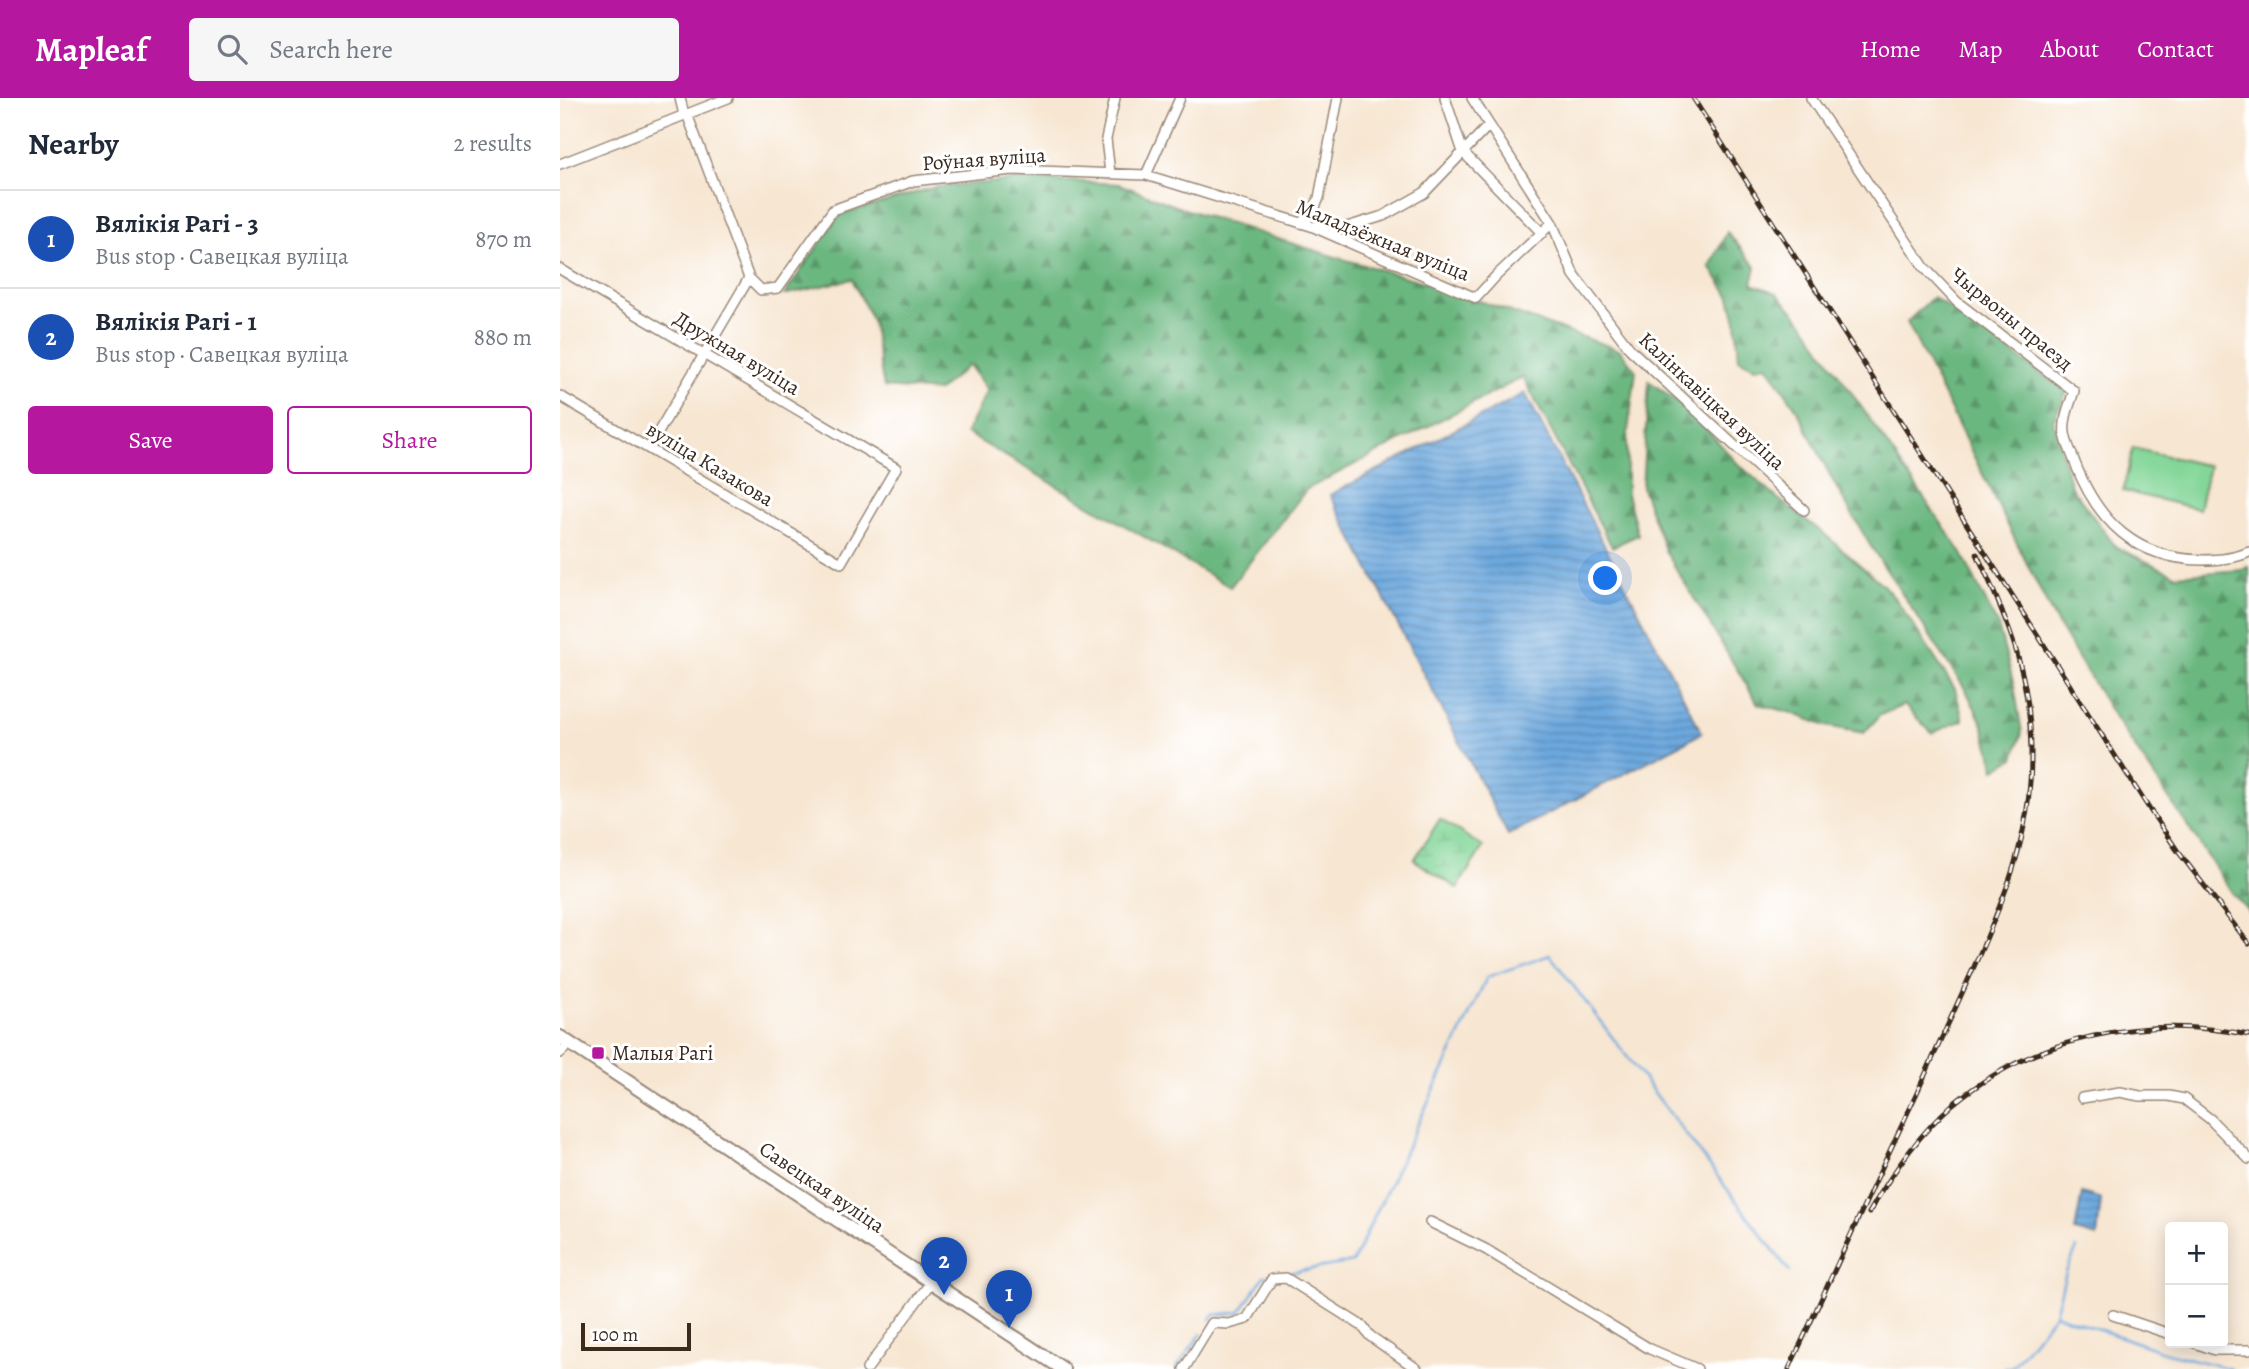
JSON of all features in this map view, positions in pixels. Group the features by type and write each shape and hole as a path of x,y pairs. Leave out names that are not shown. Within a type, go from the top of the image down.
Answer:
{"main road":[{"name":"Савецкая вуліца","path":"565,1040 1063,1369"}],"street":[{"path":"649,447 749,278 680,98"},
{"path":"560,164 728,98"},
{"path":"1110,173 1106,139 1115,98"},
{"path":"1146,174 1180,98"},
{"path":"1300,223 1311,216 1319,198 1338,98"},
{"path":"1445,98 1463,152 1542,233 1552,223"},
{"name":"Калінкавіцкая вуліца","path":"1472,98 1552,223 1574,275 1630,349 1804,510"},
{"name":"Чырвоны праезд","path":"1811,98 1924,267 1957,302 2074,391 2067,412 2065,432 2082,481 2107,520 2138,544 2185,559 2238,557 2249,552"},
{"path":"1311,226 1347,228 1383,216 1424,193 1489,125"},
{"name":"Роўная вуліца","path":"749,278 761,290 778,288 833,209 913,181 1012,170 1110,173"},
{"name":"Маладзёжная вуліца","path":"1110,173 1146,174 1311,226 1476,298 1542,233"},
{"name":"Дружная вуліца","path":"560,269 896,468 841,563"},
{"name":"вуліца Казакова","path":"560,396 841,563"},
{"path":"560,1053 565,1040"},
{"path":"2082,1098 2120,1091 2140,1096 2184,1099 2210,1119 2249,1159"},
{"path":"1430,1223 1485,1249 1650,1349 1697,1369"},
{"path":"1184,1369 1212,1323 1229,1324 1247,1319 1272,1279 1286,1278 1362,1326 1370,1336 1417,1369"},
{"path":"867,1369 931,1282"},
{"path":"2113,1315 2165,1332"},
{"path":"2210,1348 2249,1350"}],"green space":[{"path":"1031,179 1119,184 1178,207 1431,284 1620,350 1636,371 1627,439 1627,494 1638,535 1612,547 1523,377 1307,489 1230,587 966,433 987,390 969,365 938,391 884,387 872,320 852,279 784,295 839,215 935,187"},
{"path":"1727,232 1756,267 1752,284 1777,293 1803,322 1961,552 1998,626 2014,685 2022,733 2014,758 1995,769 1983,725 1967,692 1870,545 1834,483 1796,408 1767,365 1755,367 1739,359 1736,321 1730,297 1710,267"},
{"path":"1933,297 2067,392 2053,420 2071,487 2116,547 2175,575 2242,570 2249,566 2249,912 2233,894 2111,712 2054,618 1907,322"},
{"path":"1649,381 1690,411 1737,463 1883,585 1898,602 1955,689 1963,720 1932,733 1904,705 1880,715 1864,733 1826,726 1758,704 1666,552 1642,488"},
{"path":"2133,448 2209,466 2199,509 2123,491"},
{"path":"1440,819 1483,847 1457,888 1414,860"}],"water":[{"path":"1525,393 1702,733 1508,835 1330,495"},
{"path":"2082,1193 2101,1199 2097,1237 2075,1231"}],"waterway":[{"path":"1276,1275 1353,1262 1487,977 1550,955 1790,1272"},
{"path":"2004,1369 2013,1366 2055,1314 2066,1272 2077,1248"},
{"path":"1210,1320 1214,1315 1240,1312 1264,1276 1270,1276"},
{"path":"2055,1314 2164,1352 2231,1369"},
{"path":"1176,1369 1201,1334"}],"railway":[{"path":"1693,98 2150,810 2249,944"},
{"path":"1789,1369 1985,942 2021,840 2030,785 2027,701 2023,676 2008,628 1977,554"},
{"path":"1869,1213 1906,1155 1929,1128 1953,1104 1985,1081 2019,1062 2093,1036 2132,1030 2171,1027 2249,1035"}],"place":[{"name":"Малыя Рагі","path":"598,1053"},
{"name":"Вялікія Рагі - 1","path":"944,1295"},
{"name":"Вялікія Рагі - 3","path":"1009,1328"}]}
